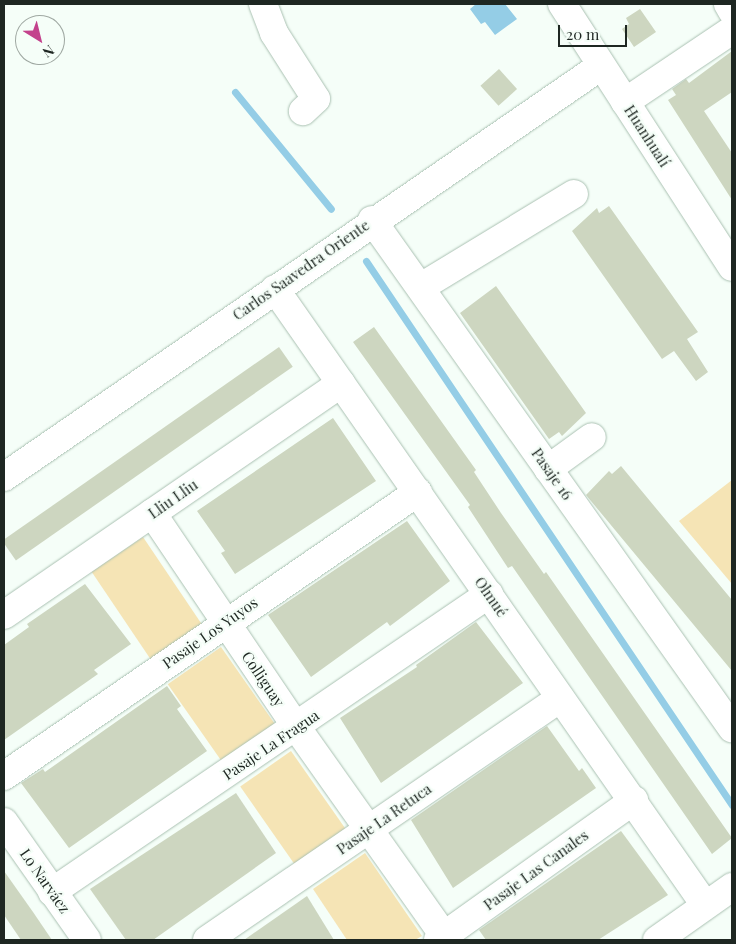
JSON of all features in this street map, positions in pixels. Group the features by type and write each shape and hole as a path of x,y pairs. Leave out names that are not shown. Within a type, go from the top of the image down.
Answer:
{"street":[{"path":"263,4 274,33 316,99 303,111"},
{"name":"Huanhualí","path":"562,4 732,267"},
{"path":"728,4 732,11"},
{"path":"625,102 732,30"},
{"name":"Carlos Saavedra Oriente","path":"4,477 372,220 601,66"},
{"path":"421,287 574,194"},
{"name":"Pasaje 16","path":"372,220 732,728"},
{"name":"Olmué","path":"275,289 560,698 634,800 705,905"},
{"name":"Lliu Lliu","path":"4,615 341,383"},
{"path":"548,469 592,437"},
{"name":"Pasaje Los Yuyos","path":"4,776 225,622 418,492"},
{"name":"Colliguay","path":"152,513 297,728 443,939"},
{"name":"Pasaje La Fragua","path":"52,892 297,728 489,594"},
{"name":"Pasaje La Retuca","path":"208,940 560,698"},
{"name":"Pasaje Las Canales","path":"443,939 634,800"},
{"name":"Lo Narváez","path":"4,822 87,940"},
{"path":"657,940 732,887"}],"shaded area":[{"path":"732,480 732,584 679,521"},
{"path":"143,537 203,626 151,660 92,572"},
{"path":"221,647 275,724 222,761 168,684"},
{"path":"291,751 348,832 297,868 240,787"},
{"path":"365,853 422,936 415,940 347,940 313,889"}],"water":[{"path":"476,4 505,4 517,19 495,35 485,22 481,24 470,9"}],"building":[{"path":"640,9 656,32 634,47 622,29 629,24 626,18"},
{"path":"732,51 732,92 704,111 732,153 732,200 668,100 676,95 672,89 686,79 689,83"},
{"path":"499,69 517,89 498,106 480,86"},
{"path":"609,206 698,332 687,339 708,372 696,381 674,351 662,359 572,231 597,208 599,213"},
{"path":"496,286 586,413 562,436 559,432 549,439 460,313"},
{"path":"374,327 476,470 474,472 501,513 544,574 546,572 732,838 712,854 512,566 508,568 468,507 470,505 353,342"},
{"path":"279,347 293,367 16,561 4,544 4,540"},
{"path":"333,418 376,481 235,574 221,553 225,551 197,511"},
{"path":"621,466 732,600 732,671 586,495 609,471 612,474"},
{"path":"407,521 450,581 390,626 387,622 311,677 268,615"},
{"path":"85,584 131,644 94,670 98,674 4,740 4,645 29,627 27,624"},
{"path":"476,622 523,683 381,783 340,718 417,667 416,665"},
{"path":"167,686 181,706 177,709 207,751 69,848 21,783 43,769 45,772"},
{"path":"547,726 579,771 582,768 596,788 453,888 411,820"},
{"path":"236,793 276,853 153,940 126,940 90,889"},
{"path":"621,831 668,895 598,940 486,940 479,930"},
{"path":"4,871 52,940 21,940 4,915"},
{"path":"307,896 334,940 244,940"}],"waterway":[{"path":"235,92 331,209"},
{"path":"366,261 732,805"}]}
